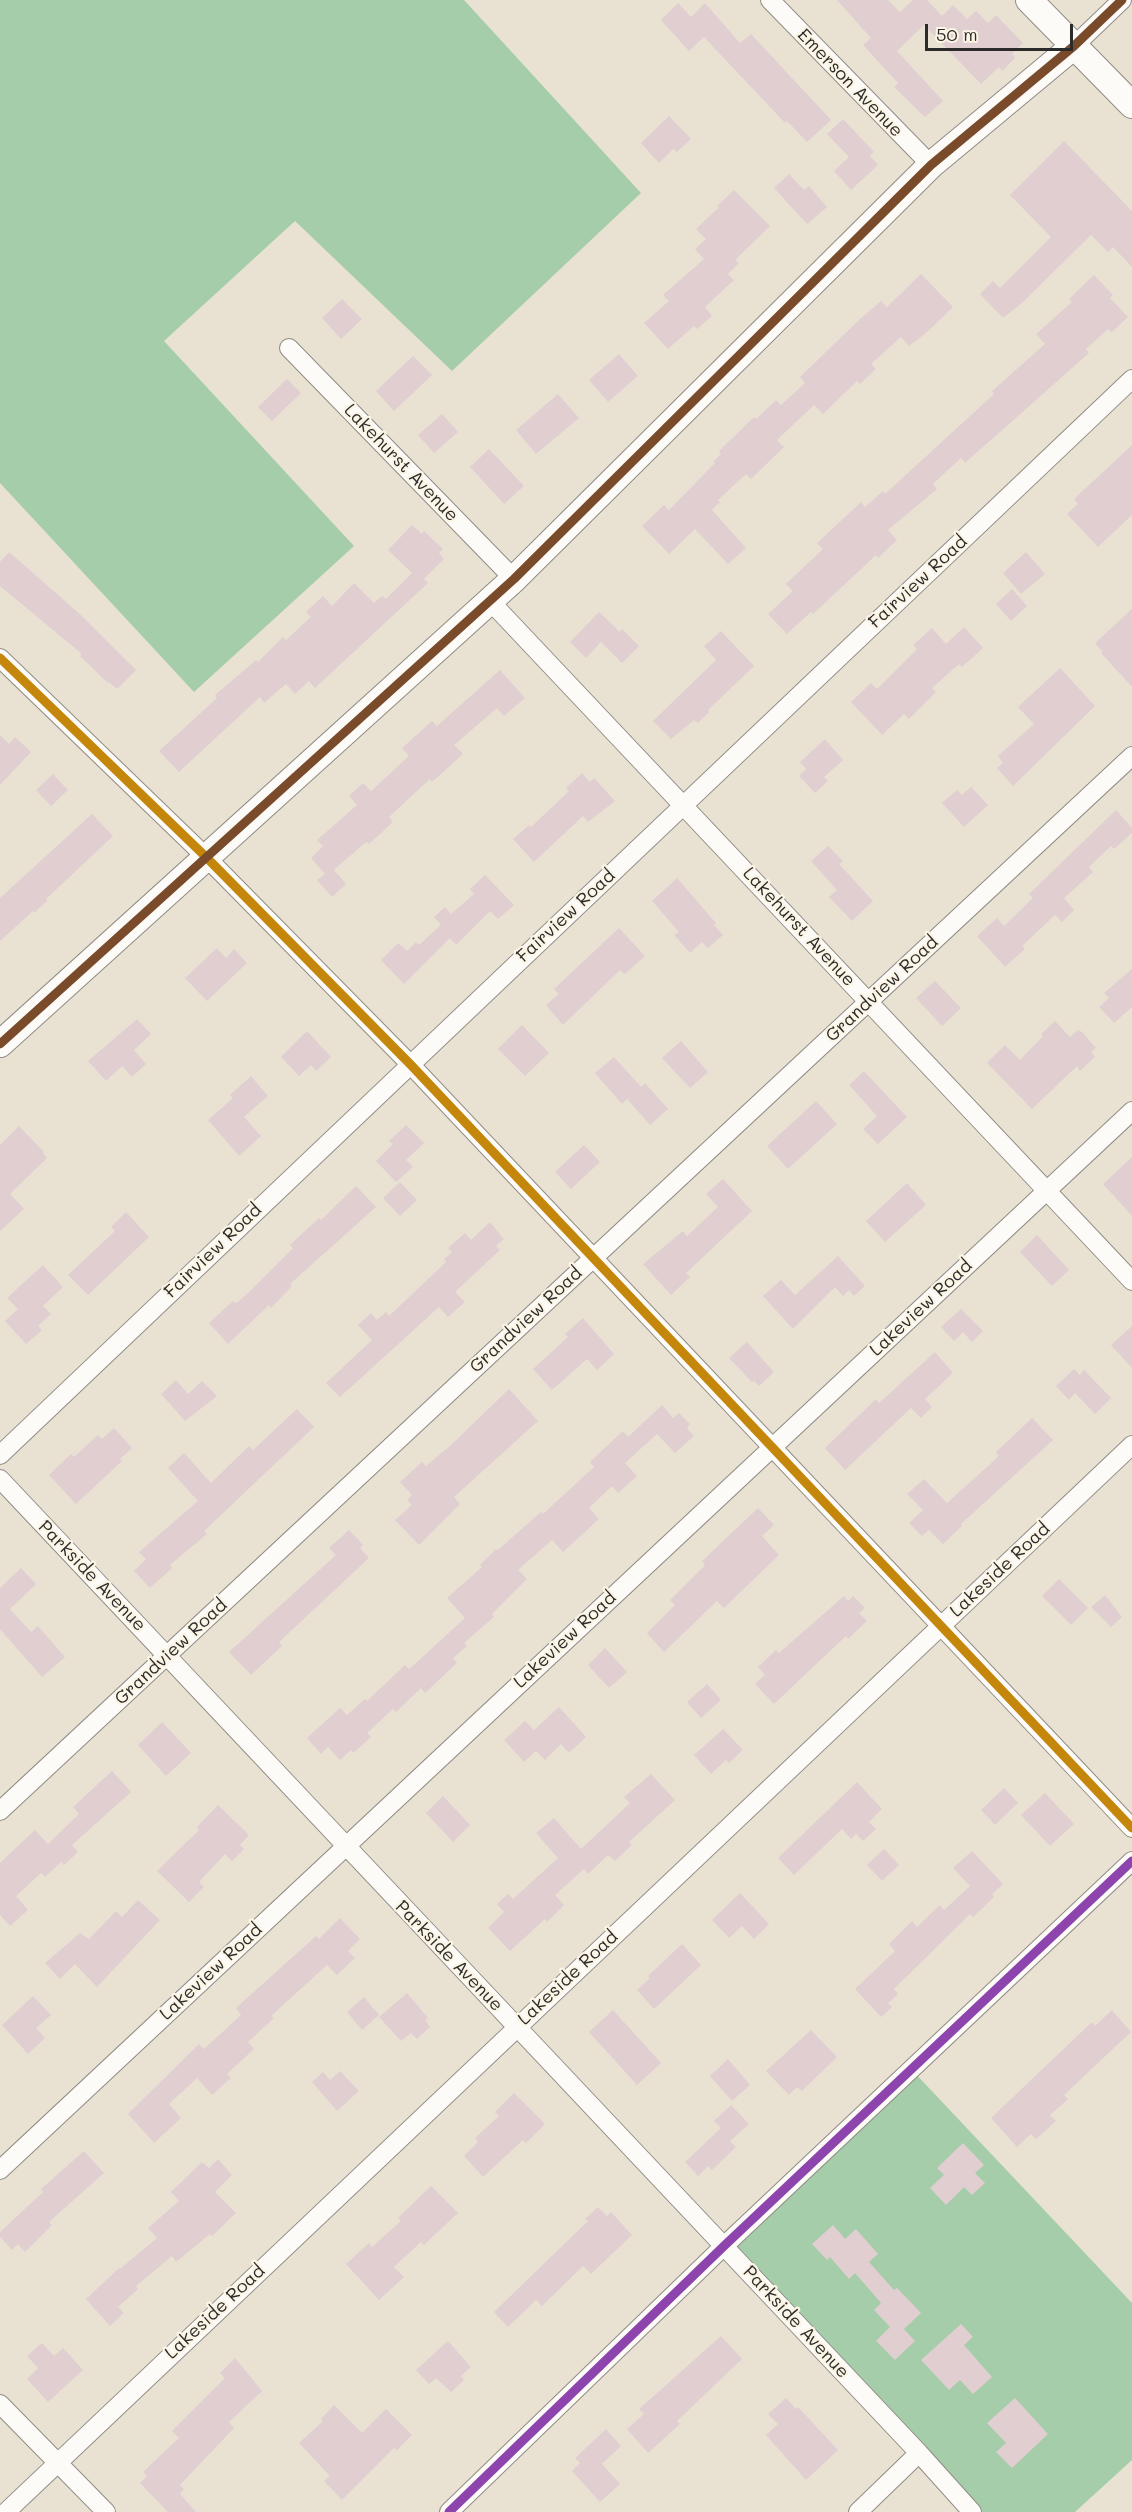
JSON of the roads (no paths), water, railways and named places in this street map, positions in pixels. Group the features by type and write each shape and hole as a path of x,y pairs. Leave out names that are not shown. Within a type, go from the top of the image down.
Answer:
{"street":[{"name":"Emerson Avenue","path":"770,0 931,165"},
{"path":"1029,0 1132,105"},
{"path":"0,1044 514,579 931,165 1074,46 1122,0"},
{"name":"Lakehurst Avenue","path":"289,348 514,579"},
{"name":"Fairview Road","path":"0,1455 1132,379"},
{"name":"Lakehurst Avenue","path":"490,601 1132,1281"},
{"path":"0,658 206,857 410,1064 1132,1828"},
{"name":"Grandview Road","path":"0,1811 1132,756"},
{"name":"Lakeview Road","path":"0,2170 1132,1112"},
{"name":"Lakeside Road","path":"6,2512 1132,1445"},
{"name":"Parkside Avenue","path":"0,1479 919,2453 972,2512"},
{"path":"449,2512 724,2246 1132,1861"},
{"path":"0,2404 106,2512"},
{"path":"858,2512 919,2453"}]}
